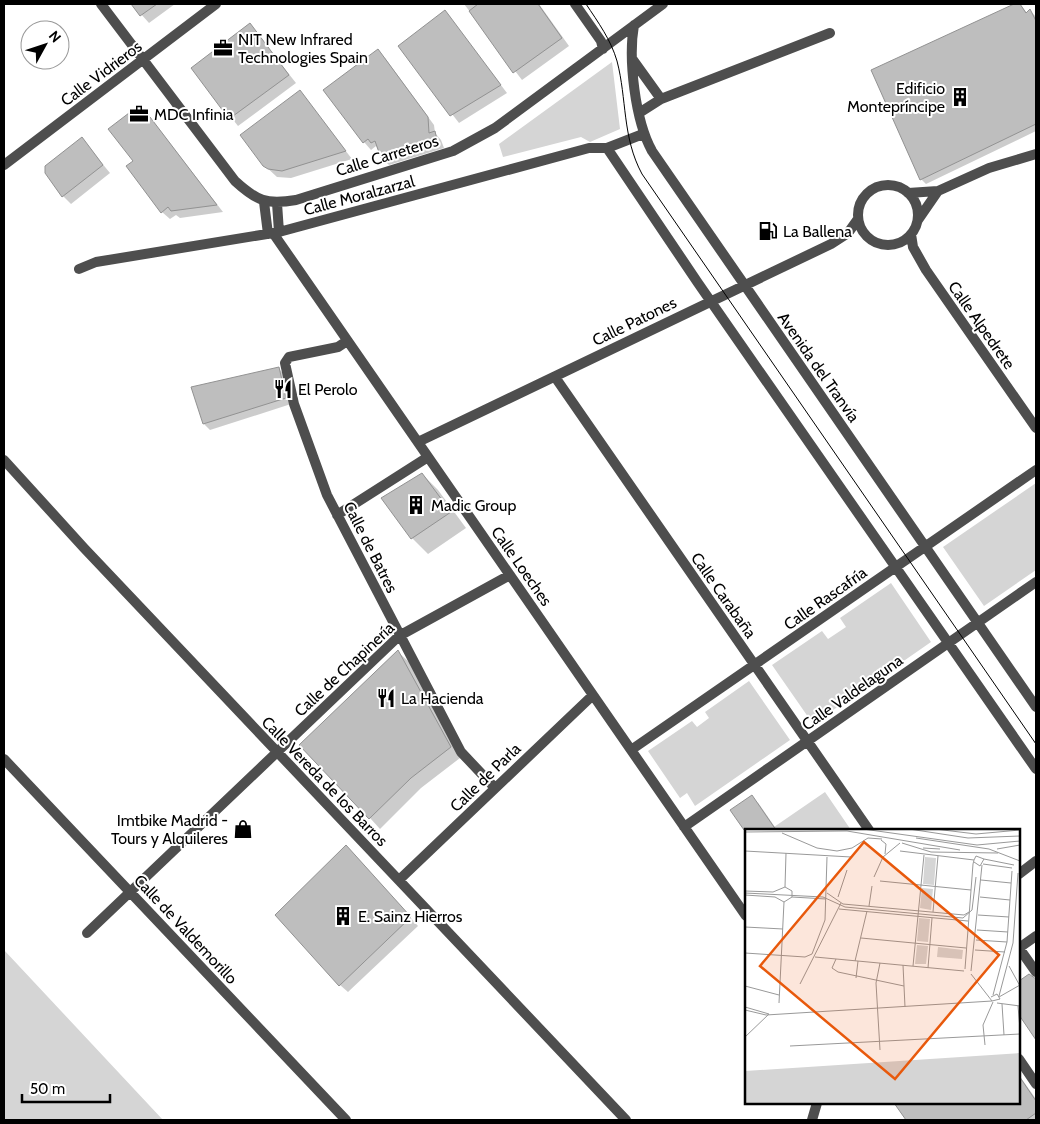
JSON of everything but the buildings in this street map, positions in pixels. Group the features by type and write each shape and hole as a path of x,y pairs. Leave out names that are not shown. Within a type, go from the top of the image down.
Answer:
{"street":[{"name":"Calle Carreteros","path":"101,4 235,181 253,197 264,202 277,203 296,200 453,151 495,128 663,4"},
{"name":"Calle Vidrieros","path":"4,165 216,4"},
{"path":"576,4 601,42 603,49"},
{"name":"Avenida del Tranvía","path":"634,25 632,59 639,113 643,134 652,151 1036,707"},
{"path":"639,113 645,107 661,99 830,34"},
{"path":"632,59 661,99"},
{"name":"Calle Moralzarzal","path":"79,269 96,262 200,243 273,233 590,148 607,148 643,134"},
{"path":"607,148 710,301 1036,769"},
{"path":"938,191 918,220 911,234 895,245 875,242 864,233 858,219 859,208 863,199 870,191 879,186 899,187 908,192 938,191 989,168 1036,154"},
{"path":"908,192 918,210 918,220"},
{"name":"Calle Loeches","path":"264,202 273,233 745,915"},
{"path":"273,233 277,203"},
{"name":"Calle Patones","path":"418,442 831,244 848,233 858,219"},
{"name":"Calle Alpedrete","path":"911,234 913,247 926,270 1036,428"},
{"name":"Calle de Batres","path":"347,341 338,347 289,357 286,363 294,404 321,483 399,636 461,752 495,788"},
{"name":"Calle Carabaña","path":"554,376 868,829"},
{"path":"337,515 428,457"},
{"name":"Calle Vereda de los Barros","path":"4,460 90,555 626,1120"},
{"name":"Calle Rascafría","path":"631,750 1036,470"},
{"name":"Calle de Chapinería","path":"86,934 399,636 510,575"},
{"name":"Calle Valdelaguna","path":"684,827 1036,582"},
{"name":"Calle de Parla","path":"398,880 593,695"},
{"name":"Calle de Valdemorillo","path":"4,759 346,1120"},
{"path":"1020,873 1036,861"},
{"path":"1020,947 1036,936"},
{"path":"1020,949 1036,972"},
{"path":"1020,1061 1036,1084"},
{"path":"812,1120 817,1104"}],"shaded area":[{"path":"612,62 620,129 590,142 581,137 503,157 499,144"},
{"path":"1036,483 1036,570 984,606 943,547"},
{"path":"891,583 931,642 813,724 772,665 822,631 828,639 846,627 840,618"},
{"path":"749,681 790,740 695,806 687,793 680,798 648,751 692,721 697,727 709,718 705,712"},
{"path":"825,792 850,829 775,829 774,827"},
{"path":"4,950 163,1120 4,1120"}],"tram line":[{"path":"586,4 608,38 617,61 631,146 642,174 1036,744"}],"place":[{"name":"NIT New Infrared Technologies Spain","path":"223,48"},
{"name":"Edificio Montepríncipe","path":"960,97"},
{"name":"MDC Infinia","path":"139,114"},
{"name":"La Ballena","path":"768,231"},
{"name":"El Perolo","path":"283,389"},
{"name":"Madic Group","path":"416,505"},
{"name":"La Hacienda","path":"386,698"},
{"name":"Imtbike Madrid - Tours y Alquileres","path":"243,829"},
{"name":"E. Sainz Hierros","path":"343,916"}]}
